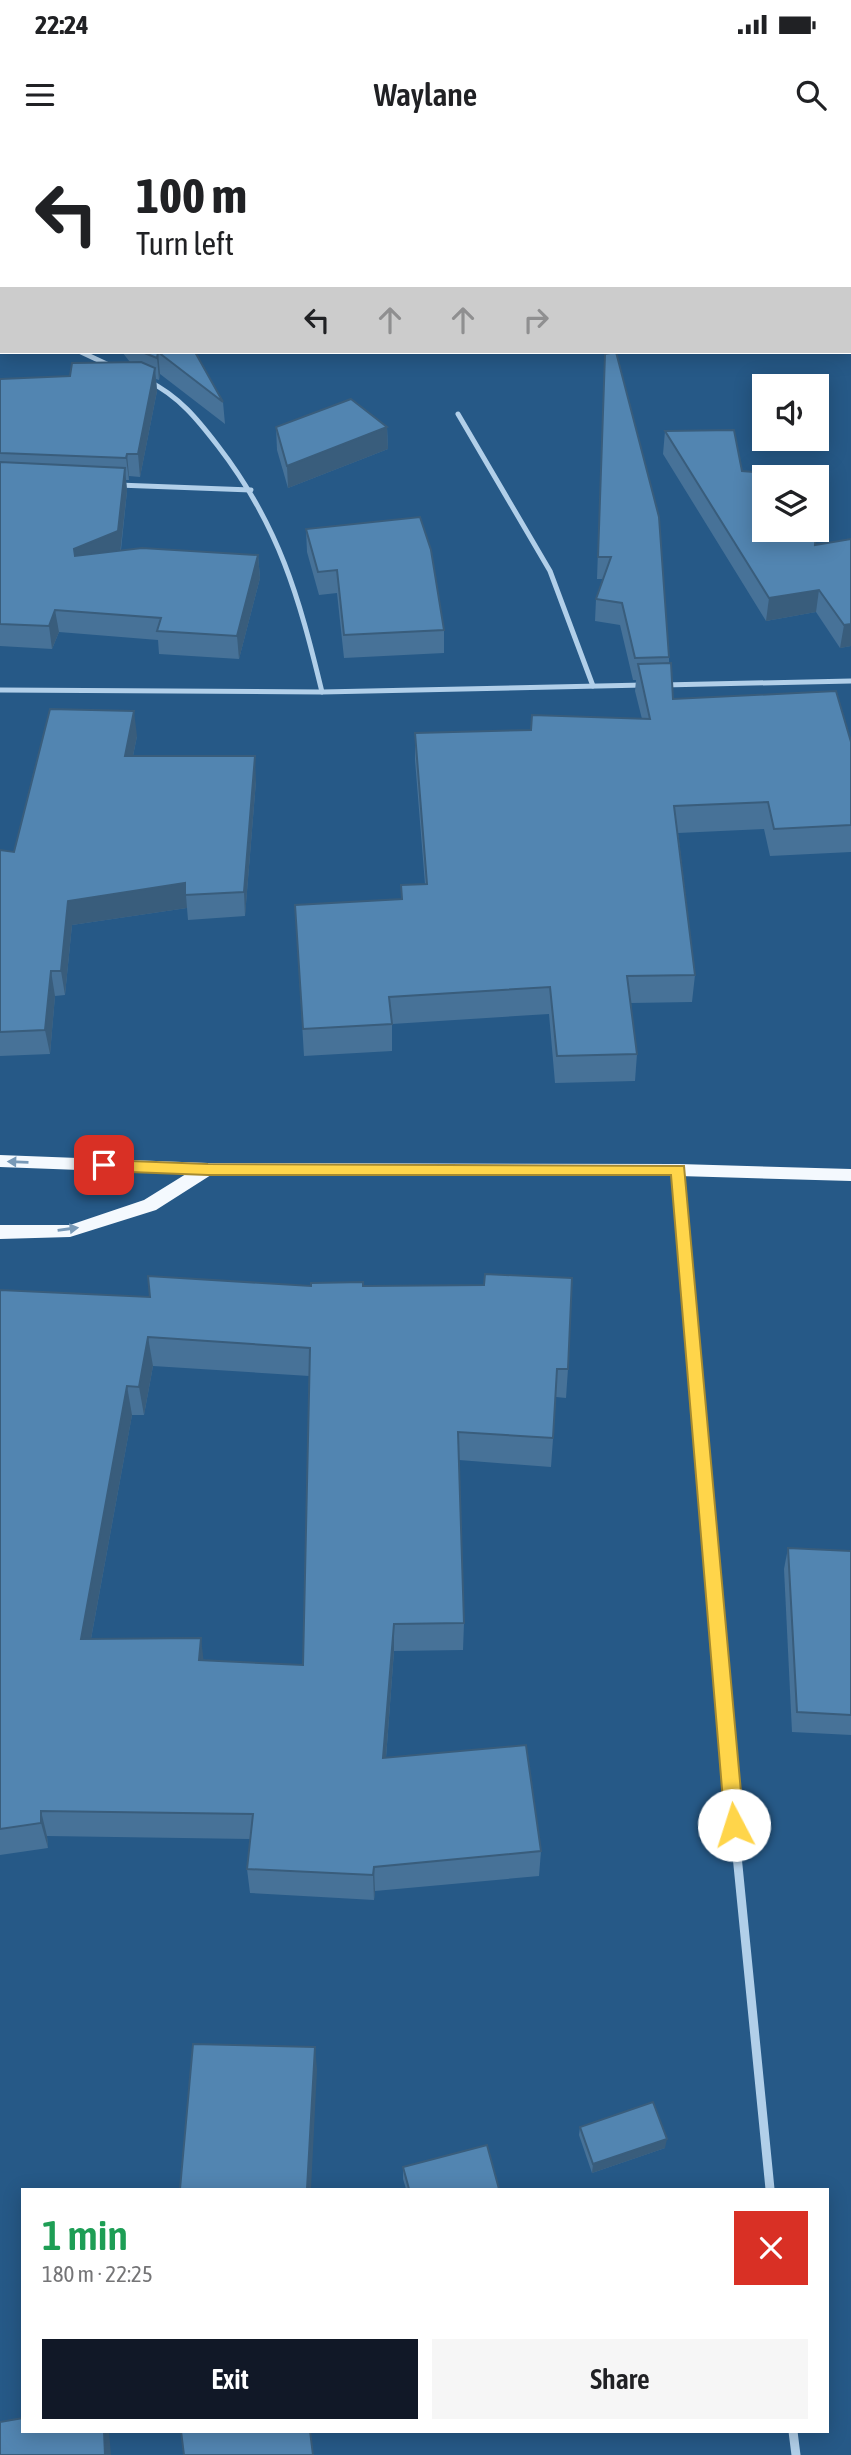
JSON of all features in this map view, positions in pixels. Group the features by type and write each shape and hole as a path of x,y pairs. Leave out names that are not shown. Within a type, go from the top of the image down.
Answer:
{"main road":[{"path":"0,1161 208,1169 679,1170 851,1175"},
{"path":"0,1232 70,1231 150,1205 208,1169"}],"street":[{"path":"86,354 115,367"},
{"path":"136,376 169,390 184,403 251,490 281,550 303,615 322,692"},
{"path":"458,414 550,571 593,686"},
{"path":"115,485 251,490"},
{"path":"661,685 851,681"},
{"path":"0,690 322,692 648,685"},
{"path":"679,1170 734,1825 770,2188"},
{"path":"793,2433 796,2455"}],"building":[{"path":"161,354 196,354 223,402"},
{"path":"605,354 617,354 659,517 669,657 635,658 622,603 596,599 611,557 598,557"},
{"path":"141,362 155,368 138,454 127,454 126,458 0,453 0,379 70,376 72,363"},
{"path":"351,399 387,427 287,466 276,427"},
{"path":"734,430 742,471 752,472 752,542 815,542 815,545 851,539 851,624 844,625 819,590 769,598 665,431"},
{"path":"0,462 125,468 118,531 74,549 75,556 142,548 258,555 237,636 157,631 161,618 55,610 49,626 0,624"},
{"path":"420,517 431,550 444,630 344,635 337,570 318,572 306,529"},
{"path":"671,663 673,699 836,691 851,742 851,825 774,829 768,802 674,806 695,975 627,976 637,1054 557,1056 550,987 389,997 392,1024 303,1029 295,905 402,899 401,885 427,884 415,733 531,730 532,715 650,719 638,664"},
{"path":"50,709 134,711 125,756 255,756 244,892 185,895 185,883 68,901 61,971 51,971 45,1030 0,1032 0,850 14,852"},
{"path":"485,1274 572,1278 568,1369 557,1369 553,1438 458,1432 464,1623 394,1624 383,1758 526,1745 541,1851 374,1867 373,1875 247,1869 253,1814 41,1811 41,1823 0,1829 0,1290 150,1297 148,1276 311,1286 311,1283 363,1282 363,1286 484,1285","holes":["148,1337 310,1348 303,1665 199,1660 201,1638 81,1639 127,1386 139,1387"]},
{"path":"788,1548 851,1551 851,1715 797,1712"},
{"path":"193,2044 315,2047 307,2188 180,2188"},
{"path":"653,2102 667,2139 593,2164 580,2127"},
{"path":"487,2145 499,2188 409,2188 403,2167"},
{"path":"21,2418 21,2433 104,2433 105,2455 0,2455 0,2422"},
{"path":"181,2433 310,2433 313,2455 184,2455"}],"route":[{"path":"104,1165 208,1169 679,1170 734,1825"}]}
